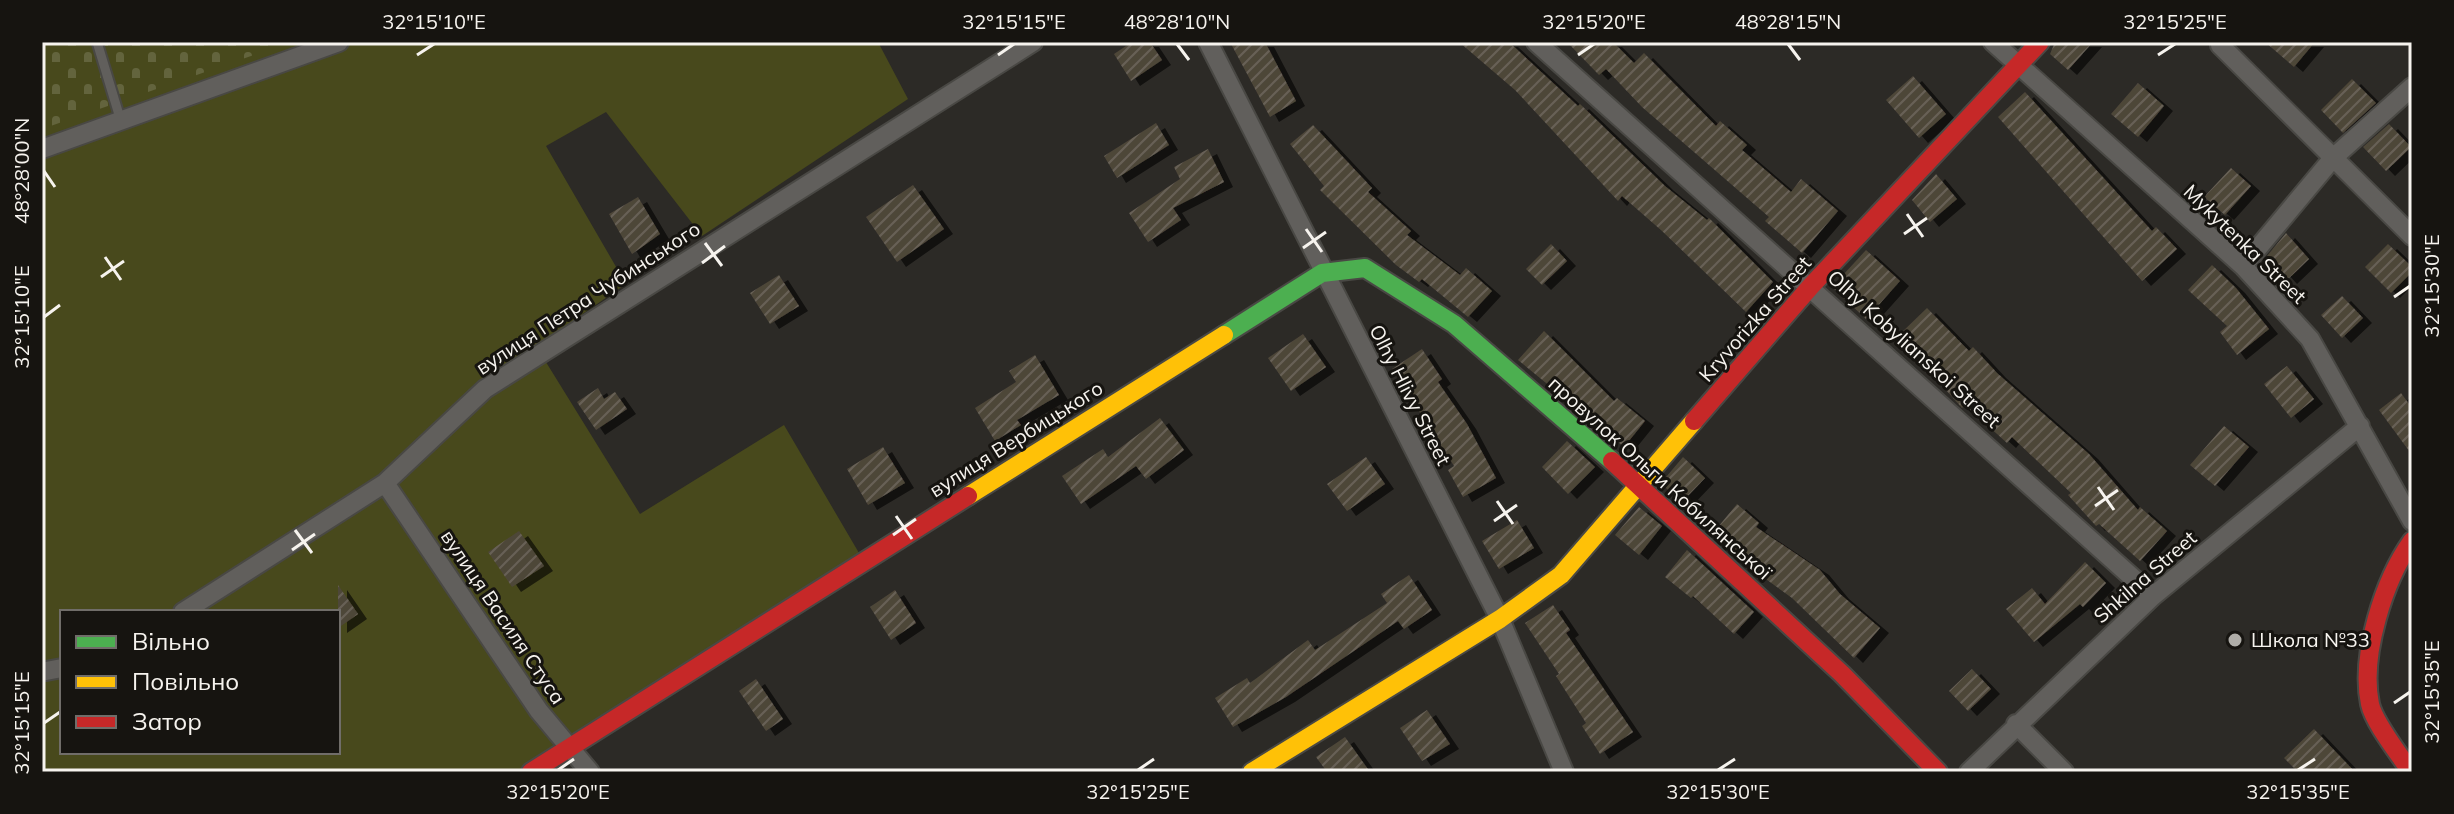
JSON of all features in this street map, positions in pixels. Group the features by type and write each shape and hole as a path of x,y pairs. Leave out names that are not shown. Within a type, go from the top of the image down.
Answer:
{"street":[{"path":"42,149 120,118 339,42"},
{"name":"вулиця Петра Чубинського","path":"186,610 385,483 485,389 1033,42"},
{"name":"Olhy Hlivy Street","path":"1208,42 1322,273 1500,619 1564,772"},
{"name":"Olhy Kobylianskoi Street","path":"1536,42 2153,596"},
{"name":"Mykytenka Street","path":"1993,42 2243,266 2310,339 2412,521"},
{"name":"Kryvorizka Street","path":"1252,772 1500,619 1561,575 1811,286 2040,42"},
{"path":"2224,42 2220,45 2412,236"},
{"path":"2243,266 2333,158 2412,87"},
{"name":"провулок Ольги Кобилянської","path":"1322,273 1365,268 1454,324 1640,485 1842,674 1938,772"},
{"name":"вулиця Вербицького","path":"531,772 569,745 1322,273"},
{"name":"Shkilna Street","path":"1969,772 2153,596 2360,426"},
{"name":"вулиця Василя Стуса","path":"385,483 539,711 590,772"},
{"path":"2411,772 2370,707 2368,683 2375,625 2394,566 2412,541"},
{"path":"2016,724 2064,772"}],"lane":[{"path":"97,42 120,118"}],"green space":[{"path":"42,42 878,42 908,99 702,236 606,112 546,146 626,284 536,346 640,514 784,425 859,553 519,772 42,772"},
{"path":"42,42 291,42 42,129"}],"building":[{"path":"1132,42 1150,42 1162,60 1131,81 1114,54"},
{"path":"1230,42 1265,42 1296,101 1270,117"},
{"path":"1459,42 1509,42 1578,106 1580,104 1665,186 1707,220 1709,218 1773,282 1746,312 1622,196 1618,201 1515,90"},
{"path":"1567,42 1613,42 1634,63 1644,53 1716,126 1720,121 1747,145 1742,150 1791,192 1801,179 1838,211 1802,253 1765,221 1769,217 1642,107 1606,69 1599,75"},
{"path":"2055,42 2093,42 2068,70 2050,54"},
{"path":"2265,42 2315,42 2294,67"},
{"path":"1913,76 1946,114 1919,138 1886,100"},
{"path":"2352,79 2376,103 2343,133 2321,110"},
{"path":"2138,83 2164,106 2138,137 2111,114"},
{"path":"2025,92 2152,231 2156,227 2177,249 2142,281 1998,117"},
{"path":"1156,123 1169,145 1117,178 1104,156"},
{"path":"2389,124 2411,147 2386,171 2363,147"},
{"path":"1313,125 1372,188 1368,192 1411,231 1407,235 1460,275 1466,268 1492,291 1468,317 1422,279 1419,282 1396,265 1320,190 1324,186 1290,144"},
{"path":"1208,149 1224,182 1173,208 1181,220 1148,242 1129,213 1180,179 1174,167"},
{"path":"2231,168 2251,186 2225,215 2204,197"},
{"path":"1936,174 1957,199 1930,222 1912,200"},
{"path":"913,185 944,229 897,262 866,217"},
{"path":"638,197 660,234 632,254 609,214"},
{"path":"2286,233 2309,259 2288,279 2267,256"},
{"path":"1551,244 1567,261 1542,285 1526,269"},
{"path":"2388,244 2412,267 2412,272 2391,293 2365,267"},
{"path":"1866,250 1900,281 1866,319 1832,287"},
{"path":"2212,265 2236,288 2269,329 2237,355 2220,332 2227,326 2188,290"},
{"path":"779,275 799,306 770,324 750,293"},
{"path":"2342,296 2363,318 2342,338 2321,315"},
{"path":"1927,308 1969,351 1973,347 1997,373 2089,454 2138,510 2140,507 2167,531 2140,561 2099,524 2096,526 2068,495 2071,493 2012,437 2007,443 1965,405 1962,408 1898,336"},
{"path":"1544,331 1614,401 1617,398 1645,421 1624,447 1518,360"},
{"path":"1303,334 1326,367 1291,391 1268,358"},
{"path":"1422,349 1442,379 1438,382 1467,424 1496,478 1463,497 1448,470 1454,466 1392,369"},
{"path":"1035,355 1059,395 1017,420 1021,425 995,441 975,408 1016,382 1009,371"},
{"path":"2287,366 2314,399 2291,418 2264,384"},
{"path":"598,388 604,399 615,392 627,409 596,430 577,402"},
{"path":"2401,393 2412,408 2412,455 2379,410"},
{"path":"1160,418 1184,450 1146,479 1136,466 1081,504 1062,476 1103,449 1108,457"},
{"path":"2224,426 2249,447 2215,486 2190,465"},
{"path":"1567,441 1595,467 1568,494 1542,467"},
{"path":"883,447 905,483 868,505 847,469"},
{"path":"1366,457 1385,484 1347,511 1327,484"},
{"path":"1683,457 1705,478 1681,503 1661,483"},
{"path":"1737,504 1759,523 1756,527 1820,570 1840,594 1880,628 1854,658 1792,598 1756,572 1759,567 1713,533"},
{"path":"1639,507 1662,526 1639,555 1615,535"},
{"path":"1517,520 1534,548 1499,569 1482,541"},
{"path":"519,531 544,566 512,587 488,552"},
{"path":"1687,550 1754,612 1734,634 1693,596 1691,598 1665,577"},
{"path":"2085,562 2106,583 2083,607 2080,604 2034,642 2006,609 2032,588 2045,604"},
{"path":"1409,575 1432,610 1404,629 1398,621 1286,697 1233,727 1215,698 1247,678 1250,683 1308,640 1315,650 1387,603 1381,594"},
{"path":"338,585 358,614 340,627"},
{"path":"895,590 916,623 891,640 870,607"},
{"path":"1553,605 1570,630 1566,633 1633,732 1600,754 1582,726 1586,723 1556,676 1559,674 1525,623"},
{"path":"1972,669 1991,689 1968,711 1949,691"},
{"path":"756,679 783,719 766,731 739,691"},
{"path":"1427,710 1450,744 1422,761 1400,728"},
{"path":"2314,729 2355,772 2298,772 2284,758"},
{"path":"1345,737 1370,772 1327,772 1316,757"}],"traffic: fast":[{"path":"1224,335 1322,273 1365,268 1454,324 1612,461"}],"traffic: slow":[{"path":"968,496 1224,335"},
{"path":"1252,772 1500,619 1561,575 1694,421"}],"traffic: jam":[{"path":"1694,421 1811,286 2040,42"},
{"path":"1612,461 1842,674 1938,772"},
{"path":"531,772 968,496"},
{"path":"2411,772 2388,739 2370,704 2368,663 2384,597 2412,541"}],"place":[{"name":"Школа №33","path":"2235,640"}]}
